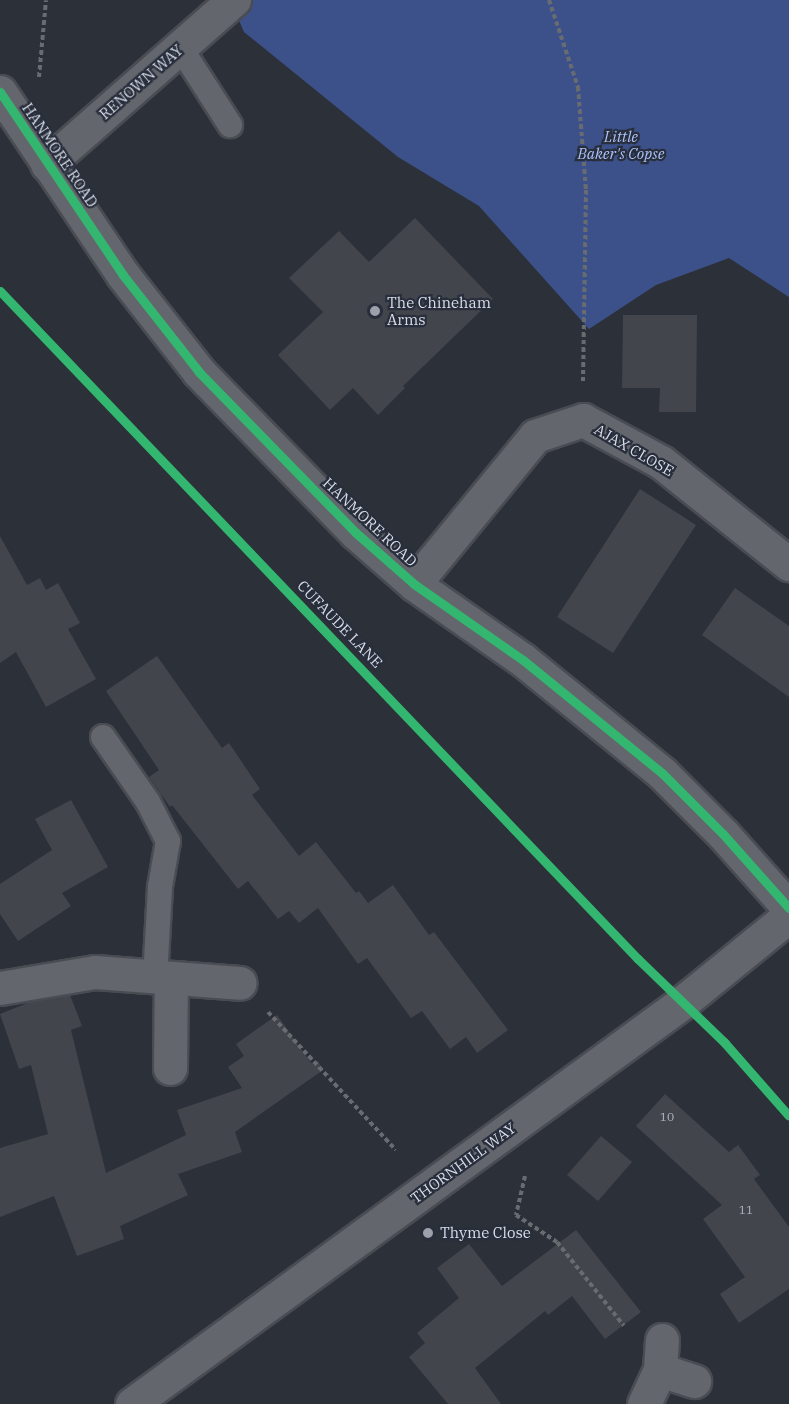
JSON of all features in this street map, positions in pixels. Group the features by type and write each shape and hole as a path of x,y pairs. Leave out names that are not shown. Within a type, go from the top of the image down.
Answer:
{"street":[{"name":"RENOWN WAY","path":"47,164 234,0"},
{"name":"HANMORE ROAD","path":"0,92 123,275 200,372 355,532 414,584 523,660 662,773 723,834 789,908"},
{"name":"AJAX CLOSE","path":"414,584 535,436 583,420 661,462 789,564"},
{"name":"THORNHILL WAY","path":"132,1404 683,1002 789,916"},
{"path":"0,988 94,972 240,983"},
{"path":"163,979 170,1068"},
{"path":"644,1404 661,1355 694,1381"}],"lane":[{"path":"180,47 230,125"},
{"path":"103,737 148,802 168,841 160,887 163,979"}],"path":[{"path":"38,87 46,0"},
{"path":"549,0 578,87 586,190 583,420"},
{"path":"240,983 396,1150"},
{"path":"525,1176 516,1215 557,1242 661,1355"}],"green space":[{"name":"Little Baker's Copse","path":"230,0 789,0 789,297 729,258 656,285 589,329 479,206 398,157 244,32"}],"building":[{"path":"415,218 493,299 403,386 405,388 378,415 353,388 330,410 278,355 323,312 289,278 339,231 369,262"},
{"path":"623,315 697,315 696,412 659,412 660,388 622,388"},
{"path":"640,489 696,525 613,653 557,617"},
{"path":"0,536 27,585 40,578 46,590 58,583 80,623 68,629 96,679 46,707 16,652 0,663"},
{"path":"735,588 789,626 789,697 702,635"},
{"path":"157,656 222,748 229,743 260,789 252,795 299,856 316,842 356,893 359,891 368,903 393,885 429,935 434,932 508,1030 477,1053 466,1037 450,1049 422,1011 411,1018 367,958 358,964 318,908 299,923 289,911 278,919 248,881 238,889 172,805 170,807 149,777 159,770 106,691"},
{"path":"71,800 108,867 62,893 71,906 18,941 0,914 0,884 52,850 35,819"},
{"path":"70,995 82,1026 71,1030 106,1173 186,1135 177,1110 242,1088 228,1067 244,1056 236,1044 277,1015 311,1063 318,1061 323,1070 235,1132 242,1152 178,1174 188,1195 120,1226 124,1239 77,1256 54,1196 0,1217 0,1148 48,1134 31,1065 19,1069 0,1014 30,1002"},
{"path":"665,1094 729,1152 738,1145 760,1175 754,1179 789,1227 789,1289 739,1323 720,1294 745,1277 703,1219 722,1205 636,1126"},
{"path":"601,1136 632,1162 598,1201 567,1175"},
{"path":"576,1230 641,1312 605,1339 572,1296 548,1315 545,1311 475,1368 501,1404 448,1404 409,1357 425,1343 417,1333 459,1298 437,1268 469,1244 502,1286"}],"cycle path":[{"path":"0,92 123,275 199,372 355,532 414,584 523,660 662,773 723,834 789,908"},
{"name":"CUFAUDE LANE","path":"0,291 638,959 724,1042 789,1116"}],"place":[{"name":"The Chineham Arms","path":"375,311"},
{"name":"Thyme Close","path":"428,1233"}]}
